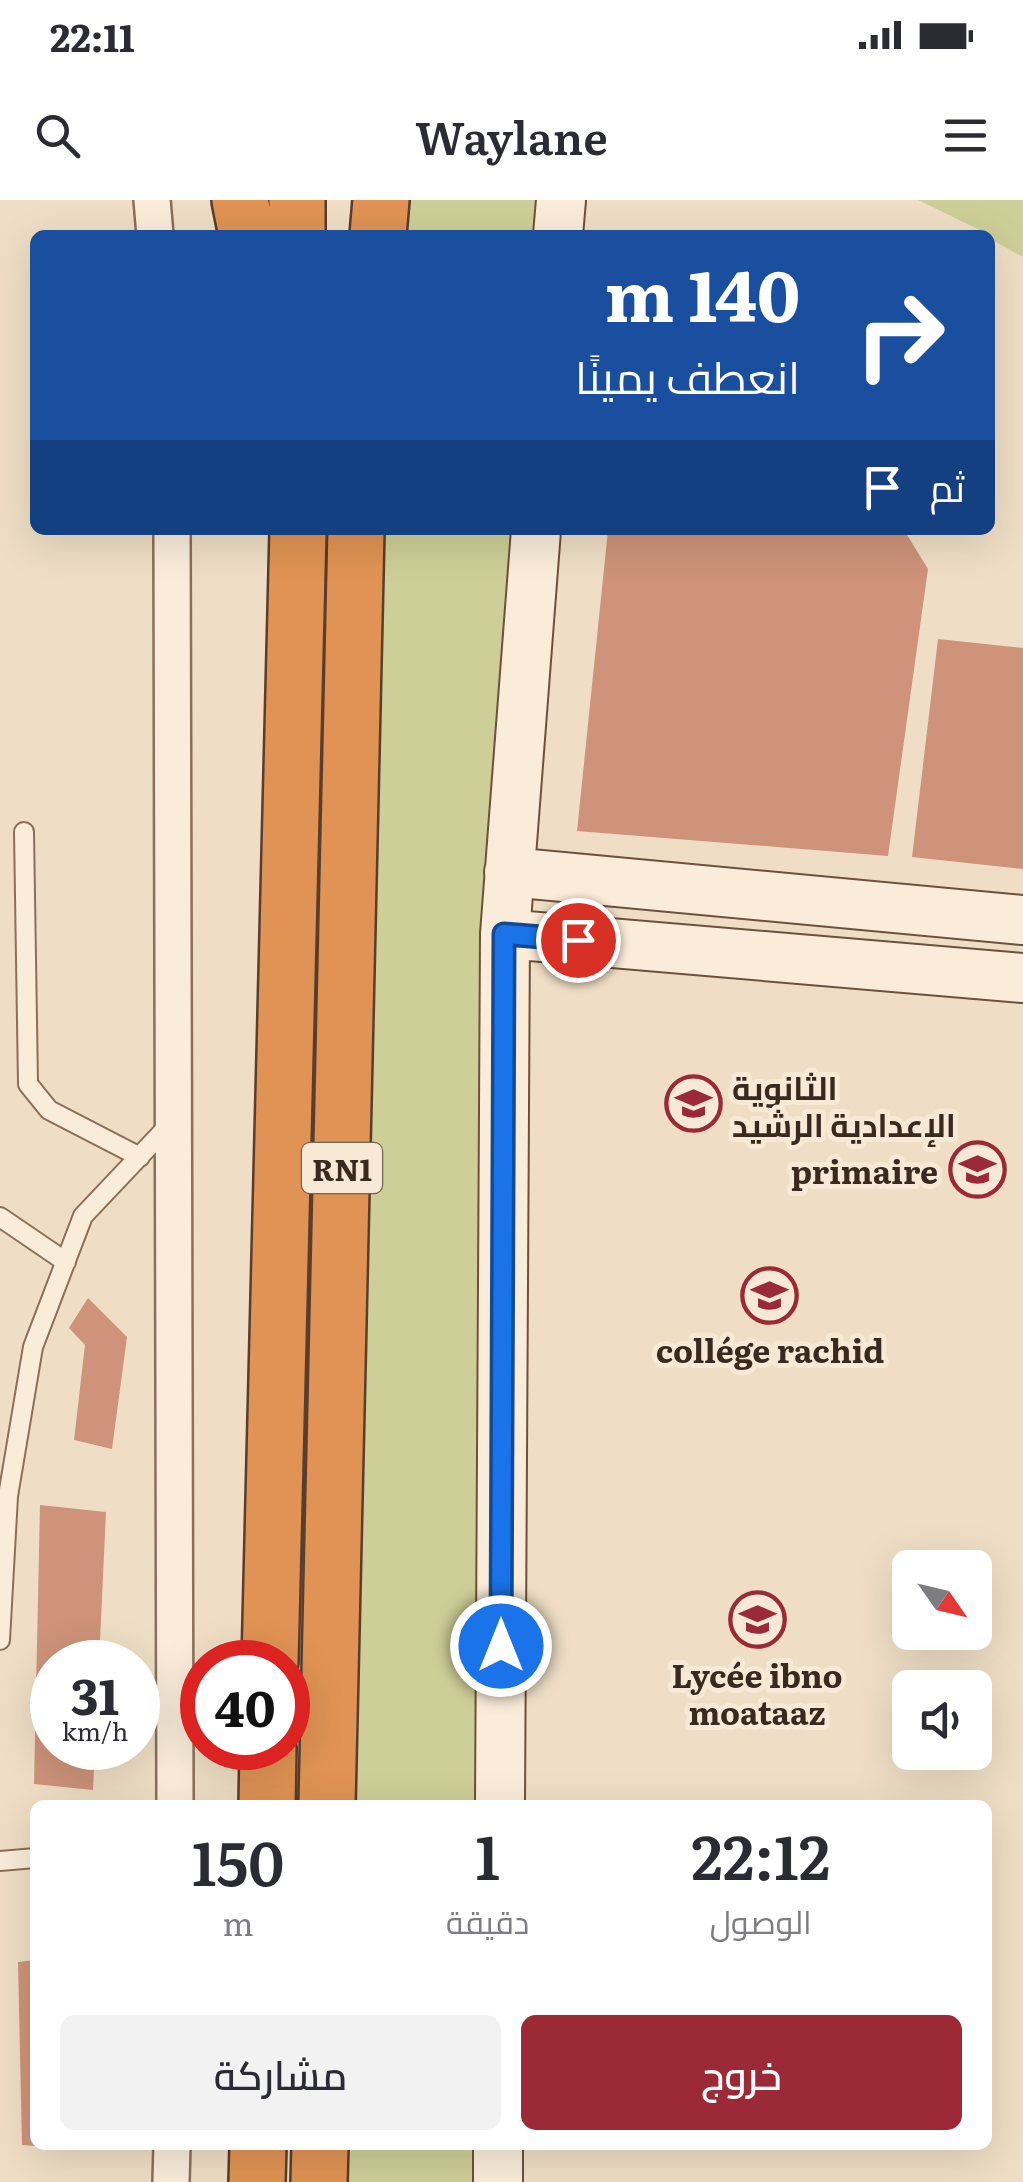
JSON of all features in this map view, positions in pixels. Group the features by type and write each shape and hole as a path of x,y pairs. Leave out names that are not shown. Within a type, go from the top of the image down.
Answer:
{"highway":[{"path":"240,200 246,230"},
{"path":"297,200 297,230"},
{"path":"354,200 354,230"},
{"path":"378,230 381,200"},
{"name":"RN1","path":"271,1640 298,535"},
{"name":"RN1","path":"328,1800 356,535"},
{"path":"267,1800 268,1770"},
{"path":"257,2182 258,2150"},
{"path":"319,2182 320,2150"}],"street":[{"path":"152,200 155,230"},
{"path":"558,230 561,200"},
{"path":"172,535 175,1800"},
{"path":"500,1800 504,934 536,535"},
{"path":"510,872 1023,920"},
{"path":"504,934 1023,978"},
{"path":"171,2182 172,2150"},
{"path":"498,2150 498,2182"}],"lane":[{"path":"24,832 28,1084 49,1110 140,1157"},
{"path":"0,1640 8,1496 33,1348 84,1216 174,1119"},
{"path":"0,1218 66,1262"},
{"path":"0,1862 30,1859"}],"green space":[{"path":"381,200 562,200 559,230 378,230"},
{"path":"918,200 1023,200 1023,257 995,242 995,230 980,230"},
{"path":"356,535 537,535 496,1800 327,1800"},
{"path":"320,2150 492,2150 491,2182 319,2182"}],"building":[{"path":"607,535 907,535 928,569 888,856 577,831"},
{"path":"938,639 1023,648 1023,869 912,857"},
{"path":"88,1298 127,1337 112,1449 74,1440 85,1345 69,1328"},
{"path":"40,1505 106,1512 100,1640 37,1640"},
{"path":"34,1770 94,1770 93,1790 34,1784"},
{"path":"30,1961 30,2146 22,2145 18,1962"}],"place":[{"name":"الثانوية الإعدادية الرشيد","path":"693,1104"},
{"name":"primaire","path":"977,1170"},
{"name":"collége rachid","path":"770,1295"},
{"name":"Lycée ibno moataaz","path":"757,1620"}],"route":[{"path":"501,1646 504,934 578,940"}]}
